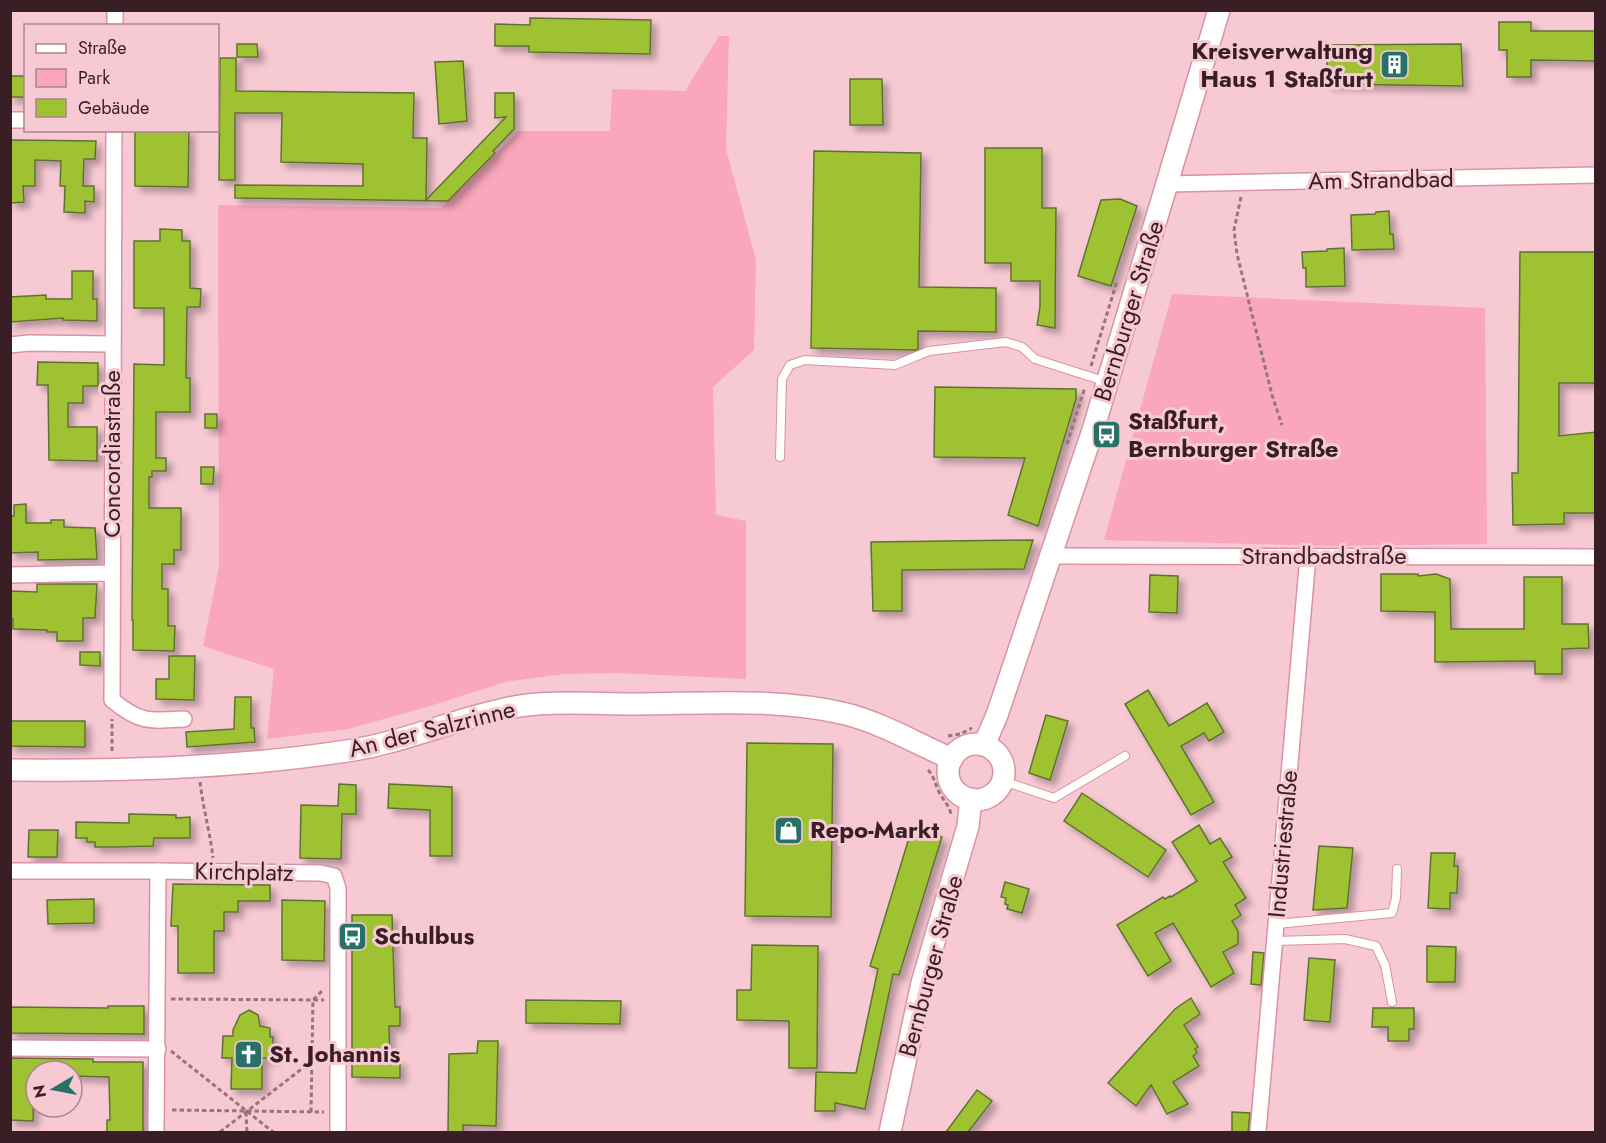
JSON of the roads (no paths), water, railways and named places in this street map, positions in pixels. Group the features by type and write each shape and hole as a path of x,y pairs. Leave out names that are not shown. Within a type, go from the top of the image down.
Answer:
{"main road":[{"name":"Bernburger Straße","path":"984,745 997,715 1052,556 1098,379 1167,184 1219,10"},
{"name":"An der Salzrinne","path":"10,770 111,771 199,766 347,751 511,707 560,704 737,704 820,709 848,715 952,759"},
{"path":"969,745 984,745 992,749 1003,763 1003,781 994,794 987,798 972,800 963,796 951,784 949,767 956,753 969,745"},
{"name":"Bernburger Straße","path":"890,1132 922,983 969,826 972,800"}],"street":[{"name":"Concordiastraße","path":"114,132 112,700 128,714 149,721 184,719"},
{"name":"Am Strandbad","path":"1167,184 1596,175"},
{"path":"10,345 29,343 112,344"},
{"name":"Strandbadstraße","path":"1052,556 1596,557"},
{"name":"Industriestraße","path":"1258,1132 1308,556"},
{"path":"10,574 112,573"},
{"path":"10,871 158,872"},
{"name":"Kirchplatz","path":"156,1132 158,872 214,872 320,873 334,876 338,888 338,1132"},
{"path":"10,1048 158,1049"}],"lane":[{"path":"780,457 782,379 790,365 805,360 895,365 928,351 1006,342 1022,347 1035,359 1098,379"},
{"path":"1003,781 1054,798 1125,756"},
{"path":"1276,924 1392,913 1396,898 1397,869"},
{"path":"1275,940 1345,939 1376,945 1385,964 1392,1002"}],"place":[{"name":"Kreisverwaltung Haus 1 Staßfurt","path":"1394,65"},
{"name":"Staßfurt, Bernburger Straße","path":"1107,435"},
{"name":"Repo-Markt","path":"789,830"},
{"name":"Schulbus","path":"353,936"},
{"name":"St. Johannis","path":"248,1054"}]}
